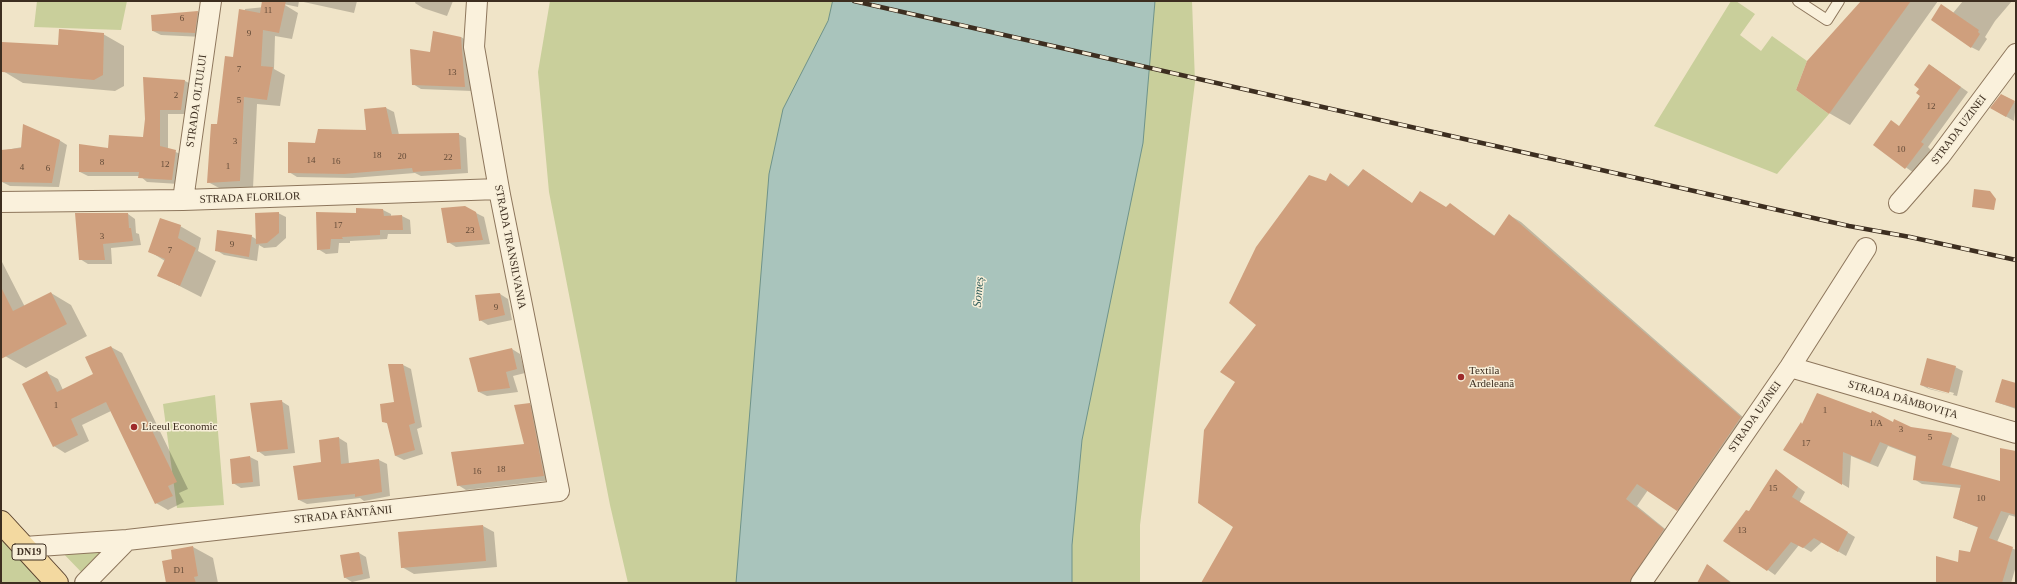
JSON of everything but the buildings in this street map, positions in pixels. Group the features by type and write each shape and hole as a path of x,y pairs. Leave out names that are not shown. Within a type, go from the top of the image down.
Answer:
{"main road":[{"name":"DN19","path":"1,522 56,583"}],"street":[{"name":"STRADA OLTULUI","path":"183,200 211,1"},
{"name":"STRADA TRANSILVANIA","path":"477,1 474,47 499,189 559,491"},
{"name":"STRADA UZINEI","path":"1900,203 1940,156 2016,54"},
{"name":"STRADA FLORILOR","path":"1,202 183,200 499,189"},
{"name":"STRADA UZINEI","path":"1641,583 1790,367 1866,248"},
{"name":"STRADA DÂMBOVIȚA","path":"1790,367 2016,433"},
{"name":"STRADA FÂNTÂNII","path":"24,547 127,540 559,491"},
{"path":"85,583 127,540"}],"lane":[{"path":"1798,1 1827,20 1839,1"}],"green space":[{"path":"37,1 127,1 121,30 34,27"},
{"path":"550,1 1192,1 1195,82 1140,525 1140,583 628,583 610,505 549,192 538,72"},
{"path":"1731,1 1736,1 1755,14 1740,35 1761,51 1772,36 1807,61 1796,90 1829,114 1777,174 1654,126"},
{"path":"215,395 224,505 177,508 163,404"},
{"path":"1,535 45,583 1,583"},
{"path":"117,544 86,577 59,549"}],"water":[{"name":"Someș","path":"833,1 1155,1 1143,143 1082,440 1072,545 1072,583 736,583 769,174 783,109 828,21"}],"railway":[{"path":"854,1 1849,226 1910,237 2016,260"}],"place":[{"name":"Textila Ardeleană","path":"1461,377"},
{"name":"Liceul Economic","path":"134,427"}]}
